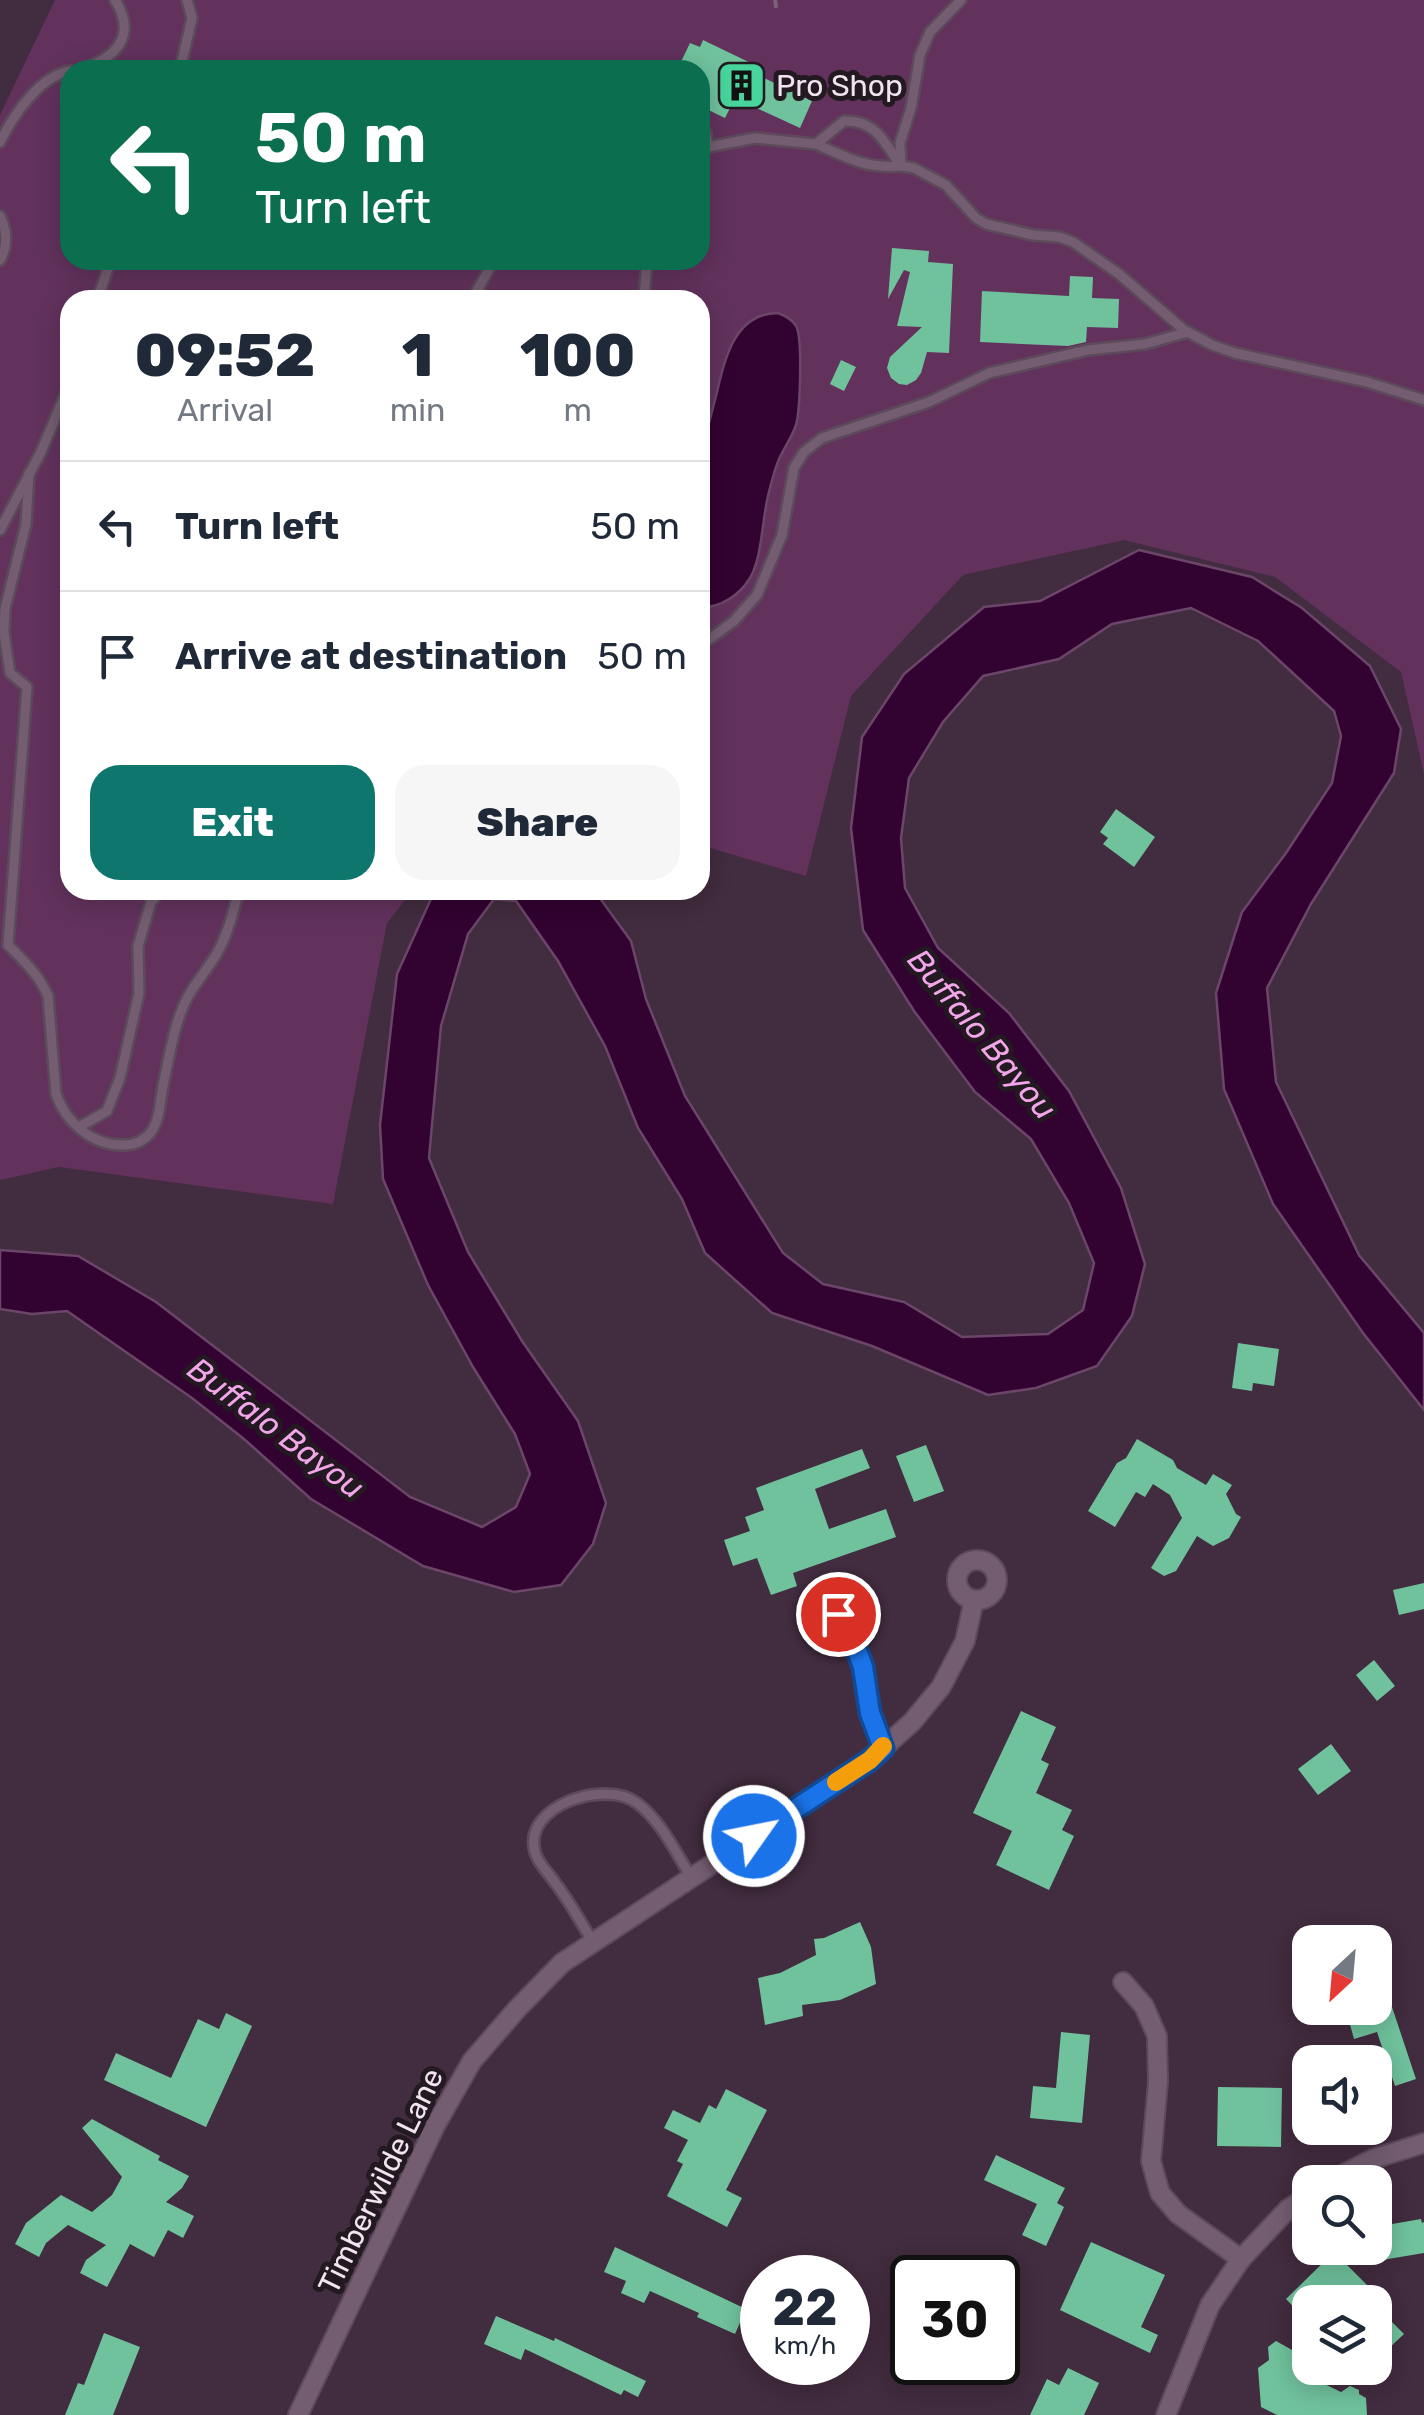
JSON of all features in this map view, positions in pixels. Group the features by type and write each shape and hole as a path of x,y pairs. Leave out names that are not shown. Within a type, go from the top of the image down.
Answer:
{"street":[{"name":"Timberwilde Lane","path":"298,2415 431,2134 472,2061 562,1963 856,1769 912,1722 940,1688 965,1642 974,1600"},
{"path":"1123,1982 1144,2006 1157,2036 1158,2082 1151,2162 1160,2193 1178,2214 1241,2259"},
{"path":"1361,2165 1424,2144"},
{"path":"1166,2415 1210,2305 1241,2259 1292,2205"}],"lane":[{"path":"105,60 110,58 126,26 116,0"},
{"path":"182,60 192,18 187,0"},
{"path":"901,166 900,144 920,56 930,32 961,0"},
{"path":"0,142 11,120 30,97 60,73"},
{"path":"816,144 844,121 865,123 877,132 901,166"},
{"path":"710,150 756,138 816,144 878,168 901,166 936,178 986,224 1073,242 1188,332 1212,345 1424,400"},
{"path":"0,216 6,239 0,260"},
{"path":"710,638 734,621 757,595 782,535 794,468 804,452 822,438 929,402 989,373 1188,332"},
{"path":"0,530 60,406"},
{"path":"30,473 26,524 4,609 10,673 26,687 4,944 32,969 48,996 56,1094 60,1106 92,1138 105,1144 131,1145 150,1134 157,1122 182,1010 215,957 236,900"},
{"path":"79,1127 107,1111 120,1078 139,993 138,946 154,900"},
{"path":"838,1614 851,1634 863,1667 870,1713 883,1748"},
{"path":"593,1942 535,1854 536,1835 548,1811 589,1795 620,1796 635,1801 659,1826 691,1877"}],"path":[{"path":"775,0 778,13"}],"shaded area":[{"path":"55,0 1424,0 1424,774 1401,672 1275,577 1124,540 963,575 851,696 806,876 710,848 710,290 60,290 60,900 405,900 387,923 333,1204 59,1167 0,1180 0,115"}],"water":[{"path":"778,313 796,326 800,375 796,425 774,473 750,578 729,599 710,606 710,419 734,340 751,321"},
{"name":"Buffalo Bayou","path":"1139,550 1252,577 1302,608 1370,666 1401,729 1394,773 1311,904 1267,988 1276,1082 1359,1255 1424,1333 1424,1410 1363,1333 1273,1204 1224,1089 1216,993 1242,912 1332,783 1341,736 1334,711 1258,641 1191,608 1112,624 1059,659 983,676 943,722 909,778 901,838 905,888 938,948 1009,1013 1069,1091 1121,1188 1145,1264 1132,1316 1097,1366 1036,1388 988,1395 872,1346 772,1313 705,1253 682,1199 638,1128 605,1046 558,961 516,901 505,900 601,900 631,941 646,999 685,1096 783,1253 823,1284 904,1302 962,1337 1048,1334 1083,1310 1094,1263 1069,1203 1031,1139 975,1092 914,1011 863,930 851,828 862,737 904,674 984,607 1040,601"},
{"name":"Buffalo Bayou","path":"430,900 493,900 468,934 441,1026 429,1158 468,1252 522,1341 578,1421 606,1503 593,1544 561,1585 514,1592 423,1566 311,1499 192,1398 67,1311 32,1314 0,1309 0,1250 78,1256 156,1302 410,1497 482,1527 516,1507 530,1474 515,1434 428,1285 383,1179 380,1125 397,974"}],"building":[{"name":"Pro Shop","path":"703,40 759,67 756,74 812,101 800,128 735,98 725,118 710,111 710,60 682,60 690,43 700,47"},
{"path":"892,248 929,251 928,262 953,264 949,353 927,352 921,373 907,385 891,378 887,368 890,357 922,327 897,326 910,272 904,270 888,299"},
{"path":"1070,276 1093,277 1092,298 1119,299 1118,328 1087,327 1086,342 1068,346 980,342 982,291 1069,296"},
{"path":"841,360 856,367 844,391 830,384"},
{"path":"1116,809 1155,837 1134,867 1103,844 1108,838 1100,832"},
{"path":"1238,1343 1279,1349 1274,1386 1253,1383 1252,1391 1232,1388"},
{"path":"1137,1439 1206,1485 1213,1474 1232,1485 1226,1494 1241,1517 1229,1538 1213,1546 1197,1536 1176,1571 1164,1576 1151,1568 1182,1518 1170,1495 1153,1484 1145,1497 1136,1492 1115,1527 1088,1511 1117,1463 1126,1458"},
{"path":"926,1445 944,1491 914,1502 896,1456"},
{"path":"862,1449 870,1468 815,1489 829,1529 886,1509 896,1537 793,1573 797,1586 771,1595 757,1558 733,1566 724,1540 750,1531 745,1517 764,1510 756,1488"},
{"path":"1424,1583 1424,1609 1399,1615 1393,1590"},
{"path":"1374,1660 1395,1686 1377,1701 1356,1675"},
{"path":"1021,1711 1056,1727 1041,1760 1049,1764 1036,1793 1072,1810 1062,1830 1074,1836 1049,1890 996,1865 1012,1831 973,1813"},
{"path":"1331,1744 1351,1771 1318,1795 1298,1769"},
{"path":"860,1922 871,1947 876,1984 840,2000 802,2005 803,2016 765,2025 758,1978 780,1973 816,1955 814,1939"},
{"path":"1392,2007 1416,2079 1395,2086 1392,2045 1381,2045 1377,2032 1354,2039 1350,2025 1392,2025"},
{"path":"226,2013 252,2026 206,2127 104,2080 116,2053 171,2078 198,2019 219,2029"},
{"path":"1061,2032 1090,2035 1082,2123 1030,2118 1033,2086 1056,2088"},
{"path":"1218,2087 1282,2088 1281,2147 1217,2146"},
{"path":"726,2089 767,2110 726,2190 742,2198 727,2227 667,2196 683,2164 677,2161 688,2140 664,2128 673,2110 700,2123 709,2105 716,2109"},
{"path":"92,2119 189,2176 166,2202 194,2216 183,2238 168,2230 154,2257 130,2244 107,2287 80,2273 86,2260 106,2245 68,2225 46,2243 39,2257 15,2244 26,2223 61,2195 92,2212 112,2195 122,2177 82,2128"},
{"path":"996,2155 1065,2188 1057,2203 1064,2207 1046,2246 1022,2235 1037,2204 984,2180"},
{"path":"1421,2219 1424,2253 1392,2258 1392,2224"},
{"path":"1091,2242 1165,2275 1141,2327 1158,2335 1150,2353 1060,2310"},
{"path":"615,2247 740,2306 740,2323 735,2334 650,2291 644,2303 621,2293 626,2281 604,2272"},
{"path":"1321,2265 1347,2265 1367,2285 1300,2285"},
{"path":"496,2316 554,2341 555,2338 646,2381 638,2397 624,2390 621,2395 525,2349 521,2360 484,2344"},
{"path":"1392,2322 1404,2334 1392,2345"},
{"path":"104,2333 140,2347 113,2415 65,2415 78,2383 84,2385"},
{"path":"1276,2341 1292,2350 1292,2385 1327,2385 1341,2392 1350,2386 1366,2398 1367,2415 1277,2415 1261,2407 1258,2368 1269,2360 1268,2347"},
{"path":"1068,2368 1099,2383 1084,2415 1030,2415 1047,2379 1059,2385"}],"slow traffic":[{"path":"836,1782 870,1760 883,1746"}],"place":[{"name":"Pro Shop","path":"741,86"}],"route":[{"path":"754,1836 883,1748 870,1713 863,1667 851,1634 838,1614"}]}
